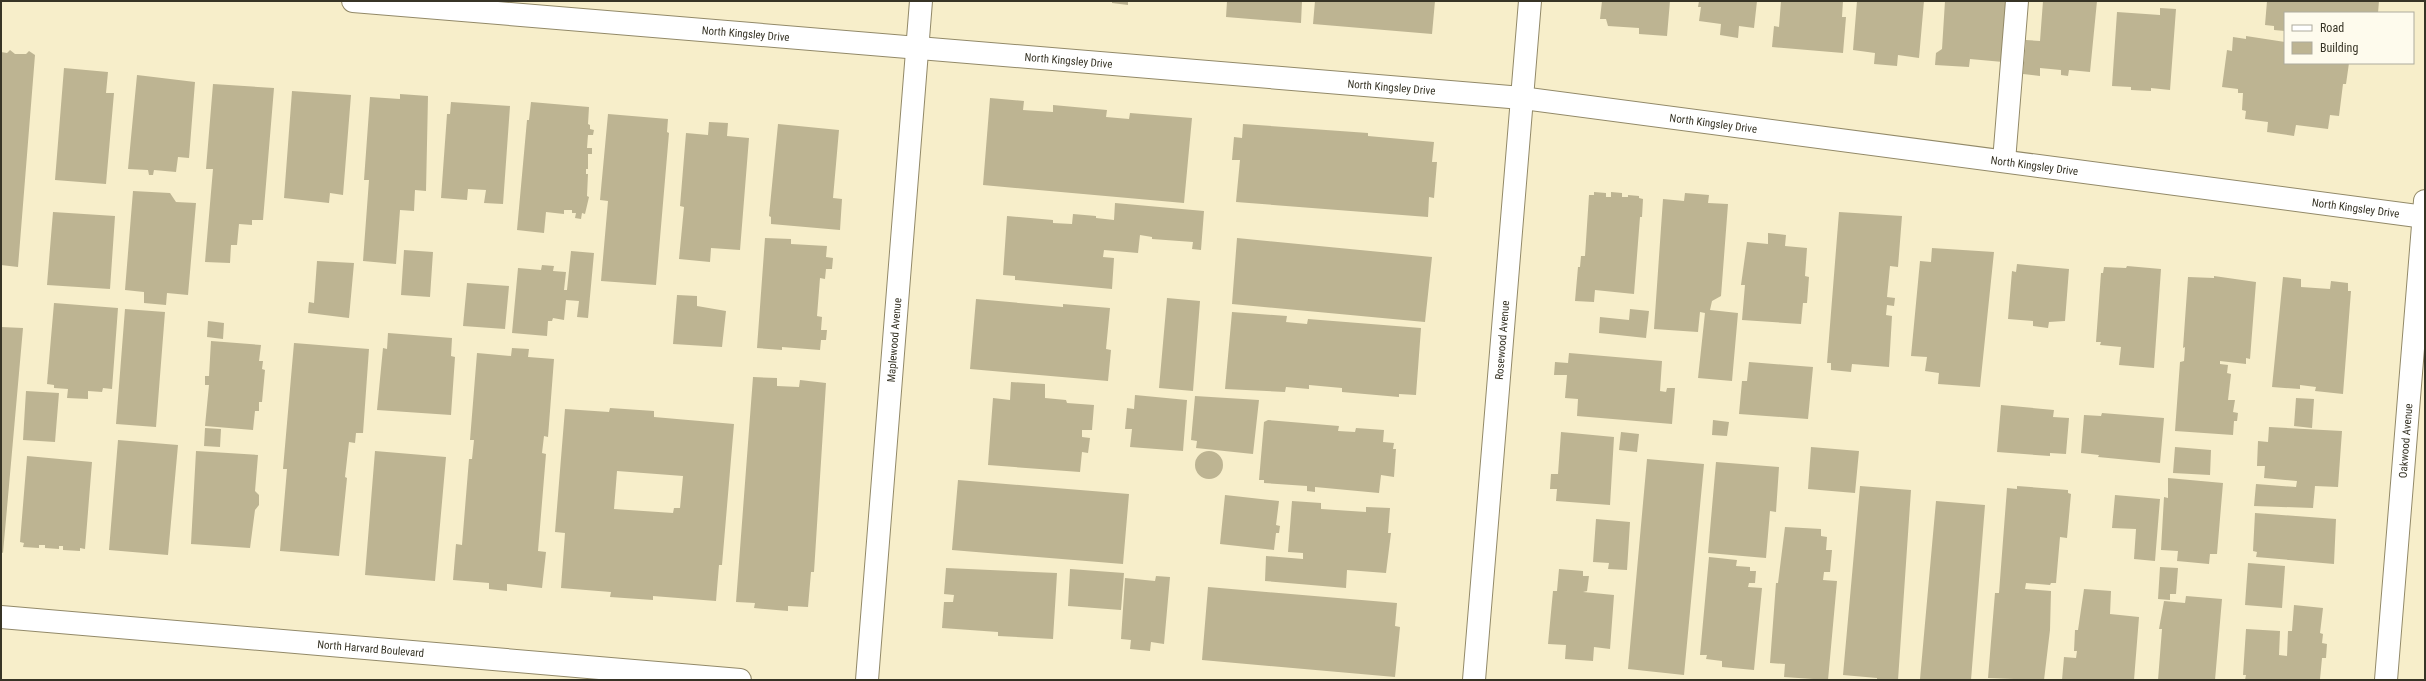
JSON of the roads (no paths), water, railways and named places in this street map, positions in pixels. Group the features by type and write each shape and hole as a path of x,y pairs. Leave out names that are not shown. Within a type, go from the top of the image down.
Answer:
{"street":[{"name":"North Kingsley Drive","path":"353,1 434,4 916,47 1522,98 2004,161 2425,211"},
{"name":"Maplewood Avenue","path":"867,680 920,1"},
{"name":"Rosewood Avenue","path":"1474,680 1530,1"},
{"path":"2004,161 2017,1"},
{"name":"Oakwood Avenue","path":"2386,680 2425,211"},
{"name":"North Harvard Boulevard","path":"1,617 740,680"}]}
